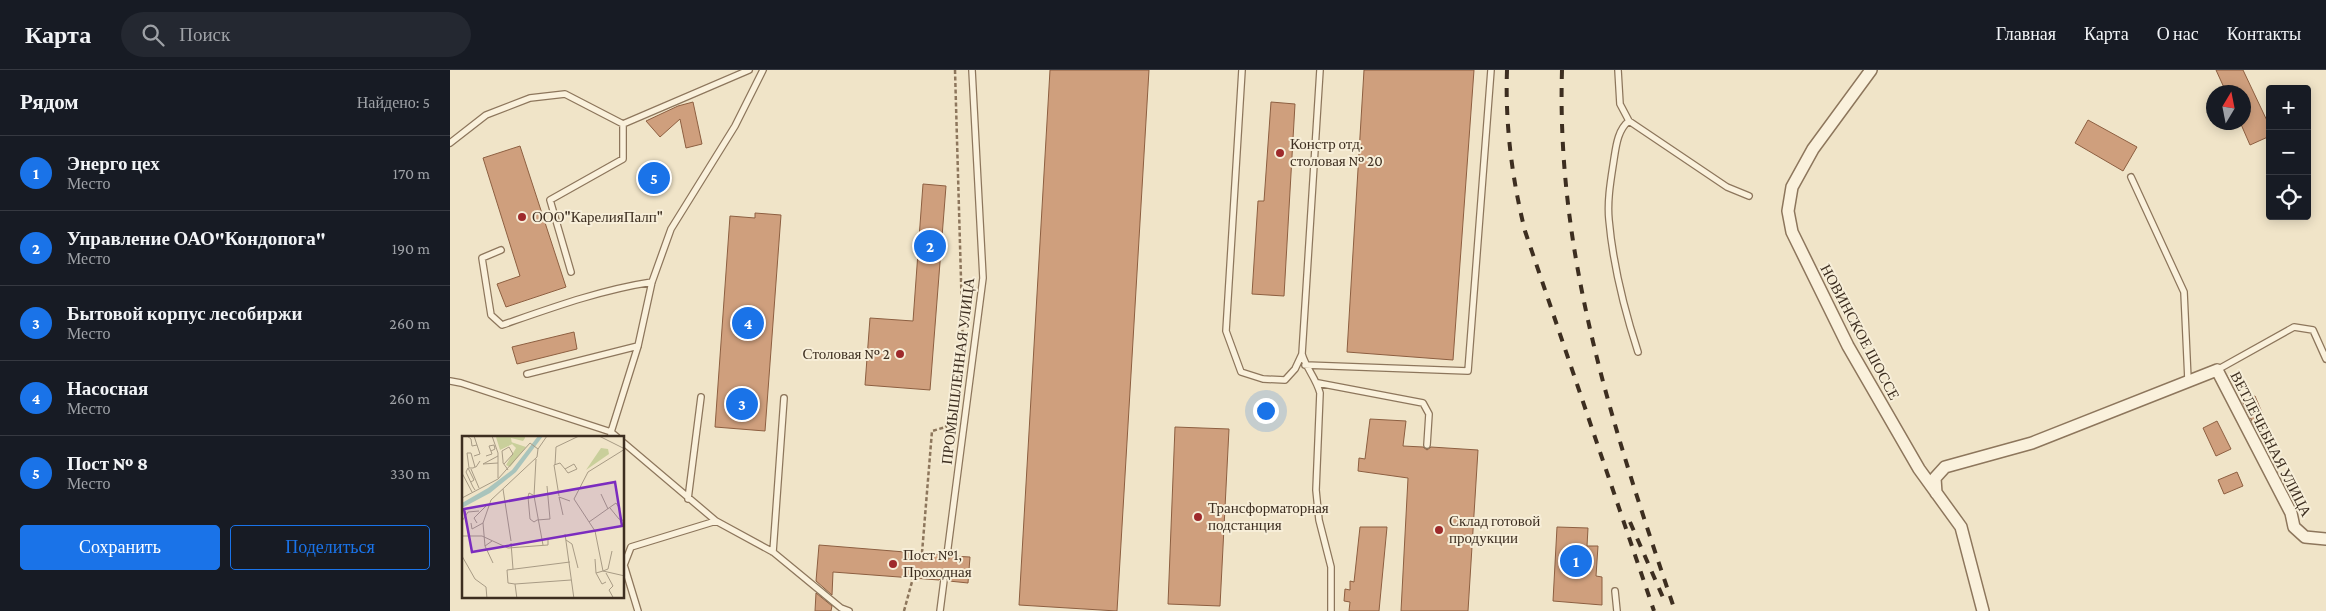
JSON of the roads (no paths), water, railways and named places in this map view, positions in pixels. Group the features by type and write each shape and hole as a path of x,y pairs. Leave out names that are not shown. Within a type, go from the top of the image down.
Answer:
{"street":[{"name":"НОВИНСКОЕ ШОССЕ","path":"1871,70 1813,149 1792,188 1788,211 1792,232 1848,346 1919,469 1961,527 1983,611"},
{"path":"1936,493 1936,478 1945,467 2032,443 2217,370"},
{"name":"ВЕТЛЕЧЕБНАЯ УЛИЦА","path":"2217,370 2290,513 2294,526 2305,537 2326,539"}],"lane":[{"path":"624,124 749,70"},
{"path":"450,381 461,383 611,435 638,346 652,282 671,229 735,126 763,70"},
{"name":"ПРОМЫШЛЕННАЯ УЛИЦА","path":"947,555 983,278 972,70"},
{"path":"1242,70 1226,331 1241,372 1263,379 1285,380 1295,370 1302,354"},
{"path":"1320,70 1302,354 1305,365 1318,383 1320,392 1316,490 1319,520 1331,567 1331,611"},
{"path":"1305,365 1468,371 1491,70"},
{"path":"1618,70 1620,104 1629,121 1727,187 1749,196"},
{"path":"450,143 486,115 530,98 565,94 624,124"},
{"path":"1629,121 1623,125 1616,148 1609,188 1609,219 1622,302 1638,352"},
{"path":"571,272 550,200 623,159 624,124"},
{"path":"2131,177 2184,292 2188,380"},
{"path":"501,250 482,258 491,315 502,325 569,302 627,286 652,282"},
{"path":"2217,370 2294,327 2313,330 2326,358"},
{"path":"527,374 638,346"},
{"path":"1318,383 1423,403 1429,414 1428,445"},
{"path":"688,498 701,397"},
{"path":"773,552 784,398"},
{"path":"625,444 716,521 773,552 841,608 849,611"},
{"path":"625,562 631,547 716,521"},
{"path":"625,568 638,611"},
{"path":"940,611 944,580"},
{"path":"1615,591 1617,611"}],"railway":[{"path":"1507,70 1507,111 1510,151 1516,192 1525,231 1654,611"},
{"path":"1562,70 1563,140 1569,210 1579,278 1611,412 1675,611"},
{"path":"1630,522 1665,602"}],"place":[{"name":"Констр отд. столовая № 20","path":"1280,153"},
{"name":"Пост № 8","path":"654,178"},
{"name":"ООО\"КарелияПалп\"","path":"522,217"},
{"name":"Управление ОАО\"Кондопога\"","path":"930,246"},
{"name":"Насосная","path":"748,323"},
{"name":"Столовая № 2","path":"900,354"},
{"name":"Бытовой корпус лесобиржи","path":"742,404"},
{"name":"Трансформаторная подстанция","path":"1198,517"},
{"name":"Склад готовой продукции","path":"1439,530"},
{"name":"Энерго цех","path":"1576,561"},
{"name":"Пост №1, Проходная","path":"893,564"}]}
